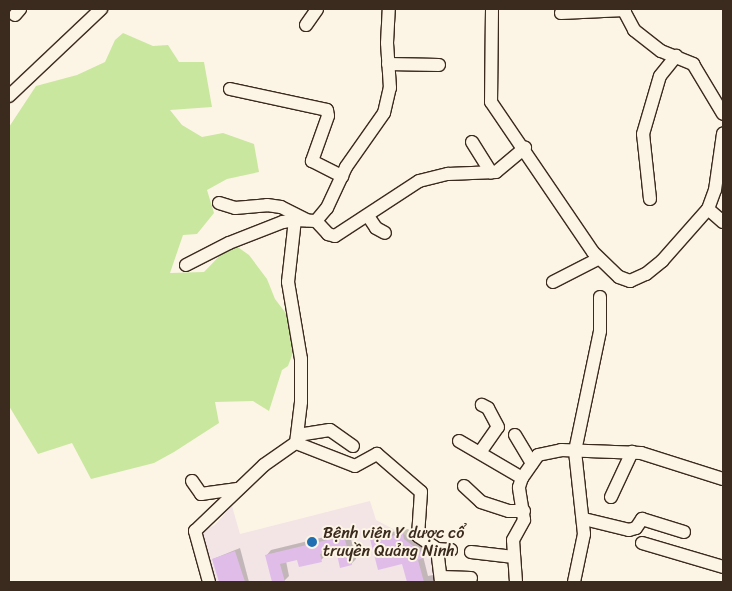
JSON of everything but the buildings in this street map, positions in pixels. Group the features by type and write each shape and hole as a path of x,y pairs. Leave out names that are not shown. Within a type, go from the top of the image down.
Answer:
{"street":[{"path":"9,96 101,9"},
{"path":"306,25 317,9"},
{"path":"186,265 229,244 283,222 306,220 333,199 342,176 384,113 390,88 388,64 389,9"},
{"path":"492,9 491,102 525,148 598,259 624,280 638,279 662,261 708,209 721,173 723,134"},
{"path":"561,13 624,10 634,30 661,50 693,64 700,72 723,114"},
{"path":"650,199 643,134 660,76 676,56"},
{"path":"388,64 439,65"},
{"path":"230,89 327,110 328,116 312,161 342,176"},
{"path":"472,142 491,173"},
{"path":"219,203 235,208 267,205 281,207 328,234 335,236 419,182 448,174 491,173 525,148"},
{"path":"708,209 723,222"},
{"path":"368,216 376,228 385,233"},
{"path":"297,439 301,358 288,282 306,220"},
{"path":"553,282 598,259"},
{"path":"574,582 584,534 584,519 575,451 600,331 600,297"},
{"path":"480,451 498,426 493,414 482,405"},
{"path":"208,582 195,531 236,489 297,439 330,430 353,446"},
{"path":"515,435 532,463"},
{"path":"297,439 355,466 362,465 373,455 380,456 421,492 418,536 437,549 451,550"},
{"path":"458,441 480,451 522,478"},
{"path":"516,582 513,540 524,520 519,487 522,478 532,463 545,451 632,452 662,458 723,479"},
{"path":"611,497 632,452"},
{"path":"192,481 201,494 236,489"},
{"path":"464,486 481,502 509,511 524,511"},
{"path":"584,519 629,530 636,528 642,519 684,532"},
{"path":"642,543 723,567"},
{"path":"437,549 441,580 470,578"},
{"path":"471,552 514,558"}],"shaded area":[{"name":"Bệnh viện Y dược cổ truyền Quảng Ninh","path":"370,501 376,520 435,551 439,582 216,582 201,532 215,525 232,506 240,534"}],"green space":[{"path":"123,33 153,46 168,45 179,62 204,62 212,107 170,110 182,125 202,137 223,133 254,144 259,172 227,179 207,190 214,213 197,234 183,235 170,273 204,272 232,243 249,255 267,279 275,299 291,320 294,350 288,366 282,370 269,411 253,401 215,402 219,423 174,452 154,463 91,479 72,443 38,454 9,406 9,127 36,86 77,75 105,62 115,40"}],"place":[{"name":"Bệnh viện Y dược cổ truyền Quảng Ninh","path":"312,542"}]}
